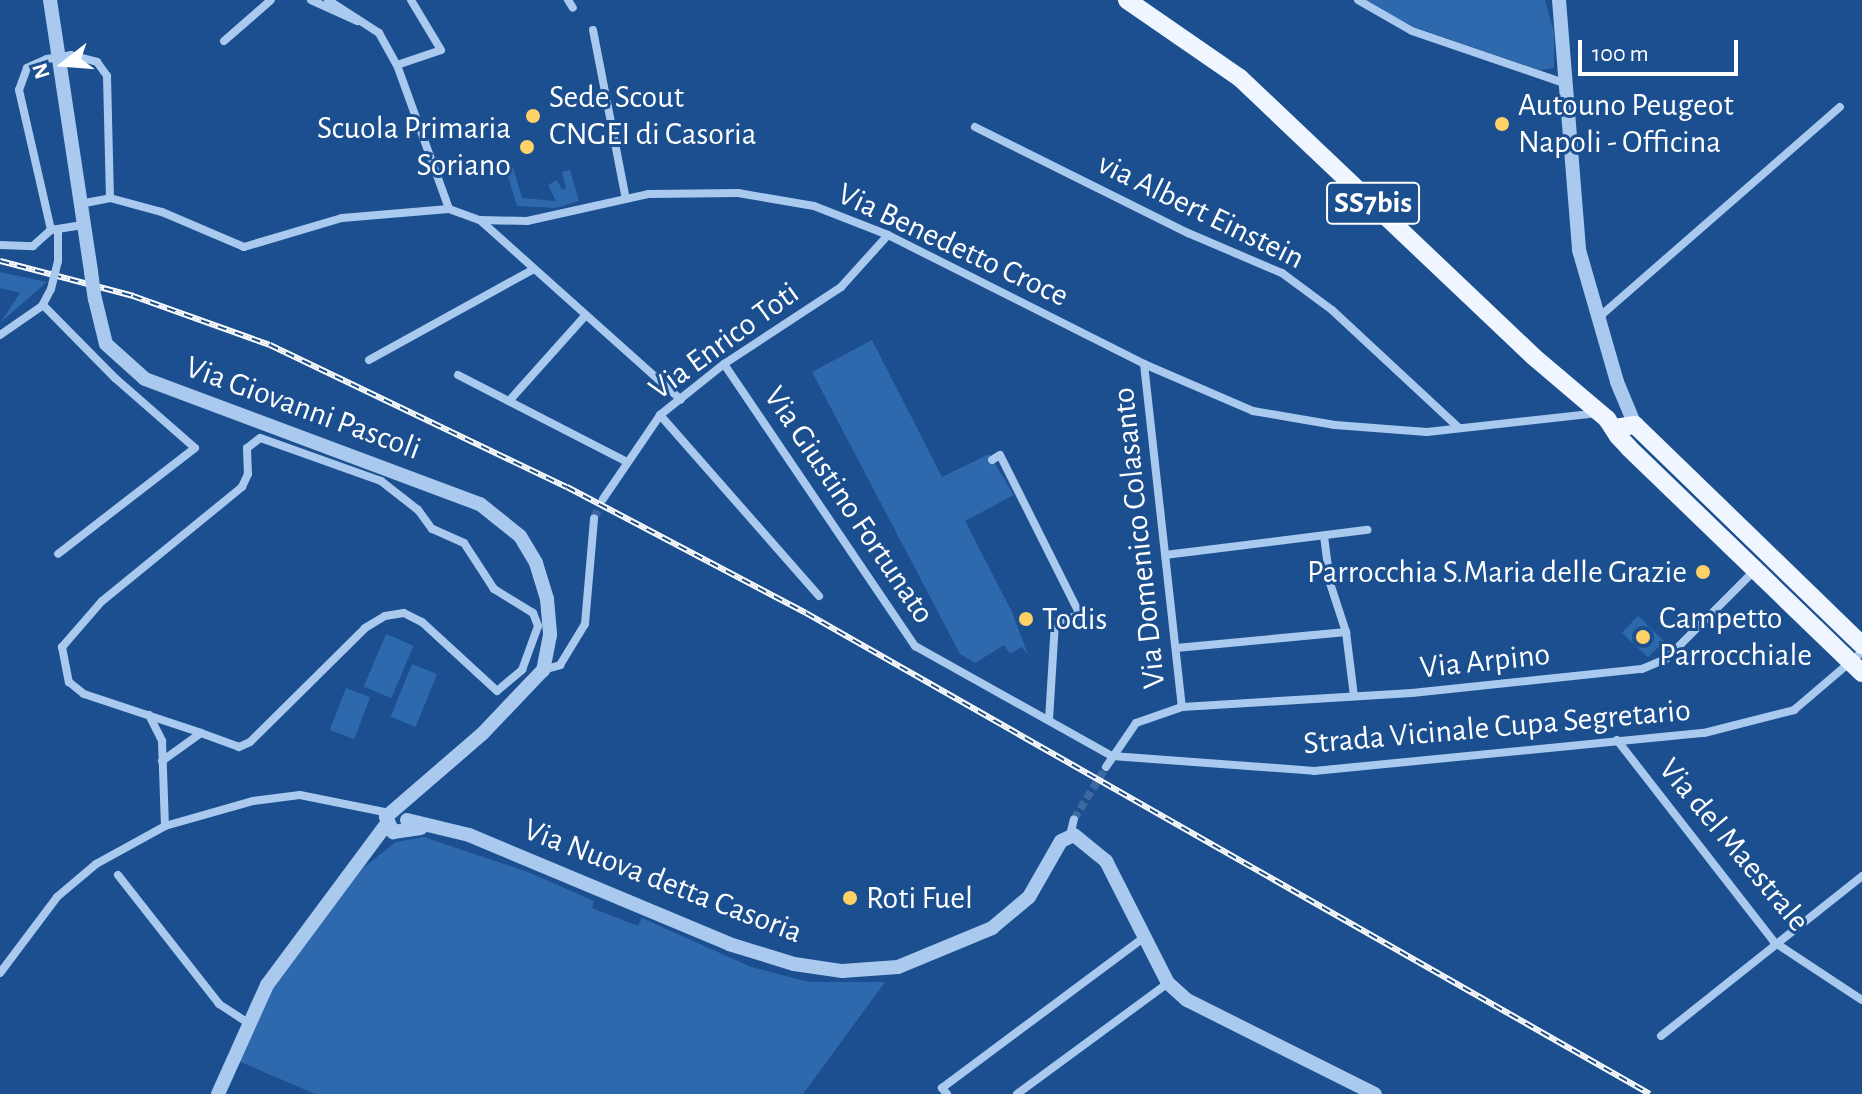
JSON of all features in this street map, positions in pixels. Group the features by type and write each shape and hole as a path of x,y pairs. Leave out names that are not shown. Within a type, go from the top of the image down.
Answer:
{"main road":[{"name":"SS7bis","path":"1127,0 1240,78 1623,428 1667,460 1859,635"},
{"path":"1623,428 1647,466 1754,571 1858,663"},
{"path":"1647,466 1651,457 1667,460"}],"street":[{"name":"Via Giovanni Pascoli","path":"50,0 95,299 106,344 145,379 343,451 499,516 536,563 547,599 550,635 543,670"},
{"path":"224,41 271,0"},
{"path":"311,0 333,14 362,22"},
{"path":"328,0 379,33 397,65 449,209"},
{"path":"397,65 441,50 411,0"},
{"path":"1358,0 1409,33 1567,84"},
{"path":"1559,0 1567,84 1571,194 1597,318 1627,403 1623,428"},
{"path":"593,30 626,199"},
{"path":"0,335 43,305 51,289 58,261 54,230 19,90 27,68 47,59 71,55 97,62 107,76 110,198"},
{"path":"1597,318 1840,107"},
{"name":"via Albert Einstein","path":"975,127 1188,233 1282,273 1332,310 1459,428"},
{"name":"Via Benedetto Croce","path":"80,204 110,198 162,212 244,247 342,218 449,209 480,220 556,217 626,199 693,191 738,193 814,206 888,235 1144,364 1253,411 1335,425 1427,432 1459,428 1623,428"},
{"path":"480,220 681,400"},
{"path":"0,245 33,246 54,230 83,225"},
{"name":"Via Enrico Toti","path":"603,499 625,461 660,415 724,364 841,287 888,235"},
{"path":"369,360 534,269"},
{"path":"43,305 115,378 195,448 58,554"},
{"path":"509,401 586,315"},
{"name":"Via Giustino Fortunato","path":"724,364 915,646 1112,756"},
{"name":"Via Domenico Colasanto","path":"1144,364 1182,707"},
{"path":"458,375 625,461"},
{"path":"660,415 819,596"},
{"path":"260,438 381,481 418,510 432,529 464,543 494,589 533,613 538,626 522,670 497,691 422,622 404,613 385,616 365,628 250,742 239,747 201,733 84,694 69,682 62,647 102,601 242,487 248,474 247,448 260,438"},
{"path":"992,460 1000,455 1080,615 1055,622 1049,720"},
{"path":"218,1094 267,985 358,861 421,787 543,670 560,665 585,624 594,518"},
{"path":"1165,555 1367,530"},
{"path":"1324,536 1330,583 1346,632 1354,696"},
{"name":"Via Arpino","path":"1106,767 1136,723 1182,707 1354,696 1642,669 1666,659 1754,571"},
{"path":"1176,648 1346,632"},
{"name":"Strada Vicinale Cupa Segretario","path":"1112,756 1314,771 1704,733 1758,722 1794,710 1858,663"},
{"path":"149,715 162,741 165,826"},
{"path":"162,761 201,733"},
{"name":"Via del Maestrale","path":"1617,740 1774,942 1862,1000"},
{"path":"0,973 57,897 96,864 165,826 253,801 300,795 393,820"},
{"path":"1074,819 1070,835 1106,861 1168,983 1187,1000 1375,1094"},
{"name":"Via Nuova detta Casoria","path":"393,820 469,835 729,944 794,964 842,971 898,967 992,928 1029,897 1070,835"},
{"path":"118,875 219,1004 248,1023"},
{"path":"1661,1036 1774,942 1862,876"},
{"path":"947,1094 942,1088 1143,938"},
{"path":"1017,1094 1168,983"}],"shaded area":[{"path":"1366,0 1545,0 1554,32 1554,68 1540,70 1411,26"},
{"path":"511,161 522,198 556,201 548,185 557,180 562,190 566,188 562,172 570,170 579,201 556,208 517,206 504,164"},
{"path":"0,272 47,282 0,323 20,293 0,288"},
{"path":"872,340 942,477 989,454 1014,495 965,521 1012,612 1028,655 1022,647 1010,654 1004,645 975,663 960,654 812,372"},
{"name":"Campetto Parrocchiale","path":"1638,616 1664,641 1648,658 1622,633"},
{"path":"386,634 414,646 391,698 364,686"},
{"path":"412,664 437,674 416,727 391,717"},
{"path":"346,688 370,697 354,739 330,730"},
{"path":"424,837 528,872 594,901 592,908 638,926 642,918 751,967 809,982 885,982 803,1094 315,1094 236,1060 273,988 363,868 396,842"}],"tunnel":[{"path":"594,518 603,499"},
{"path":"1074,819 1106,767"}],"railway":[{"path":"0,261 133,296 270,345 567,487 806,613 1650,1094"}],"place":[{"name":"Sede Scout CNGEI di Casoria","path":"533,116"},
{"name":"Autouno Peugeot Napoli - Officina","path":"1502,124"},
{"name":"Scuola Primaria Soriano","path":"527,147"},
{"name":"Parrocchia S.Maria delle Grazie","path":"1703,572"},
{"name":"Todis","path":"1026,619"},
{"name":"Campetto Parrocchiale","path":"1643,637"},
{"name":"Roti Fuel","path":"850,898"}]}
